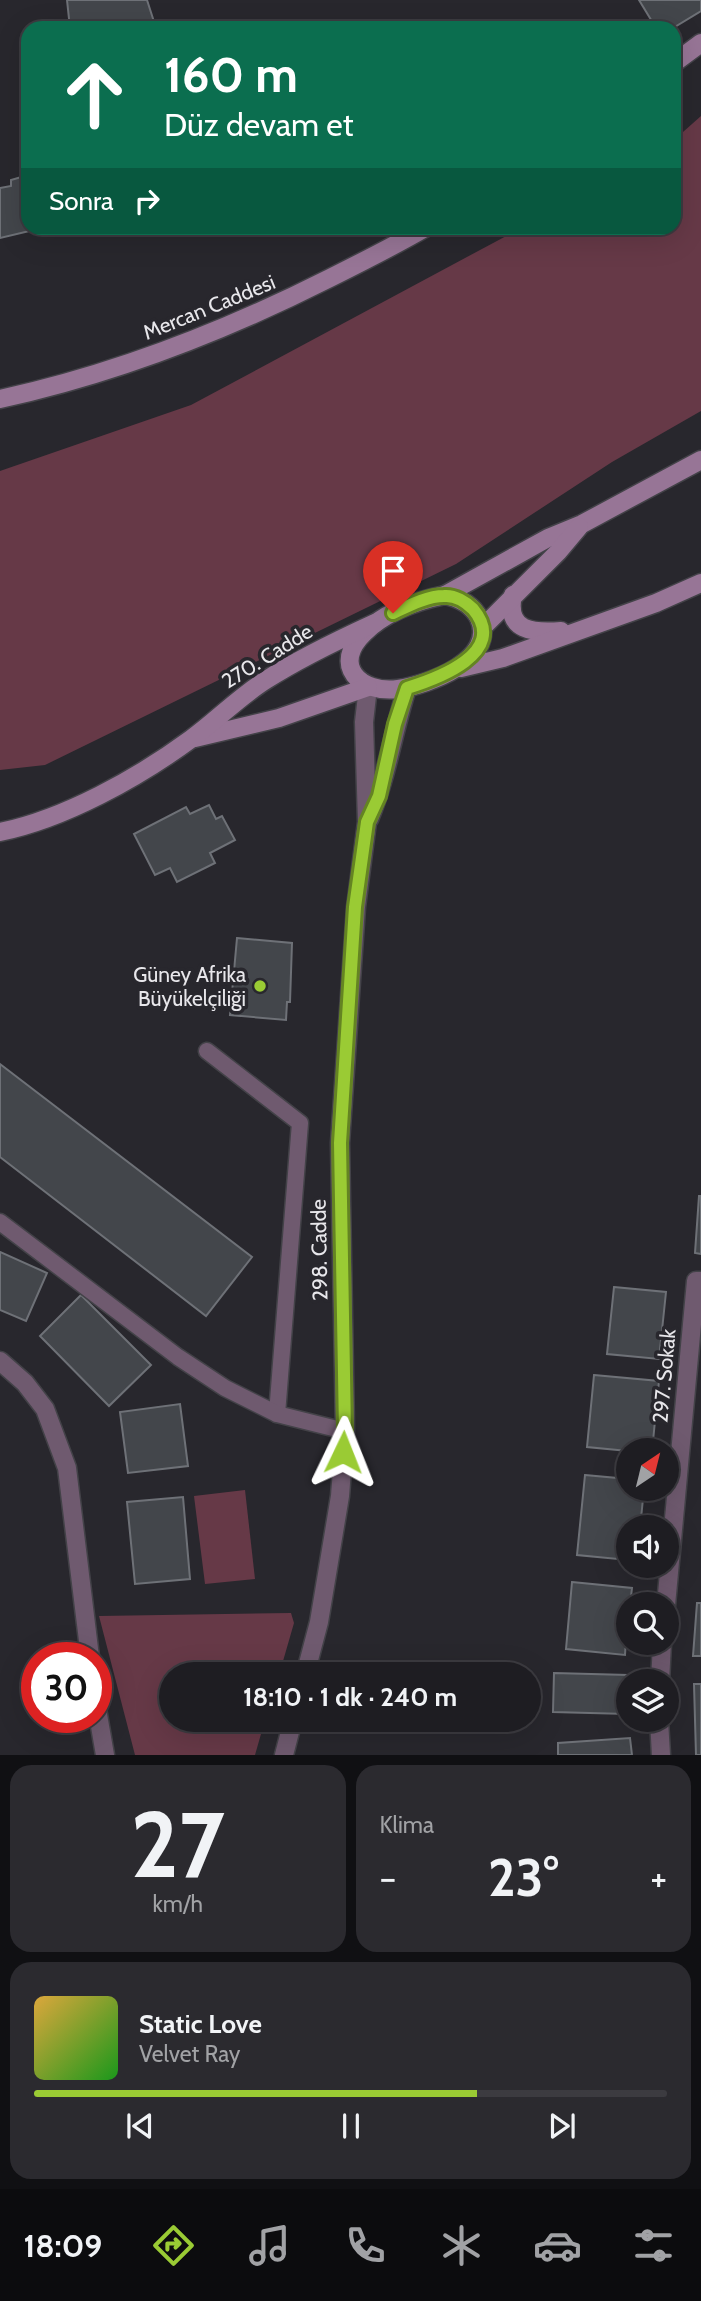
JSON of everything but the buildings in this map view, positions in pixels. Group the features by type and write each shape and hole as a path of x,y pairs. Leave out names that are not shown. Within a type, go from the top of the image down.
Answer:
{"main road":[{"path":"681,58 701,43"},
{"name":"Mercan Caddesi","path":"0,399 115,369 269,309 413,235"},
{"name":"270. Cadde","path":"0,832 28,826 83,804 152,765 191,739 265,680 326,646 416,603 445,595 548,538 582,524 701,460"},
{"name":"270. Cadde","path":"456,670 475,652 482,636 482,628 558,552 582,524"},
{"name":"270. Cadde","path":"191,739 279,718 369,687 390,690 407,688 456,670 503,658 656,603 701,583"},
{"path":"445,595 465,602 478,617 482,628"},
{"name":"270. Cadde","path":"513,595 512,614 515,621 528,630 579,630"},
{"name":"270. Cadde","path":"369,687 356,677 350,659 355,644 375,623"}],"street":[{"path":"367,822 364,722 369,687"},
{"path":"367,822 379,796 395,724 407,688"},
{"name":"298. Cadde","path":"308,1662 319,1622 340,1496 345,1431 340,1143 355,907 367,822"},
{"name":"297. Sokak","path":"667,1592 696,1281 701,1281"},
{"path":"0,1361 25,1383 45,1409 67,1468 88,1642"},
{"path":"284,1755 290,1732"},
{"path":"660,1732 661,1755"},
{"path":"101,1733 105,1755"}],"lane":[{"path":"207,1051 300,1123 277,1414"},
{"path":"0,1222 178,1357 225,1388 277,1414 345,1431"}],"shaded area":[{"path":"701,116 701,411 612,462 456,564 45,765 0,770 0,471 191,405 508,235 681,235 681,134"},
{"path":"245,1490 255,1579 205,1584 194,1496"},
{"path":"291,1613 294,1623 283,1662 159,1662 159,1732 262,1732 255,1755 135,1755 112,1666 112,1642 106,1642 99,1616"}],"place":[{"name":"Güney Afrika Büyükelçiliği","path":"260,986"}],"route":[{"path":"343,1452 345,1431 340,1143 355,907 367,822 379,796 395,724 407,688 456,670 475,652 482,636 478,617 472,609 465,602 445,595 393,613"}]}
